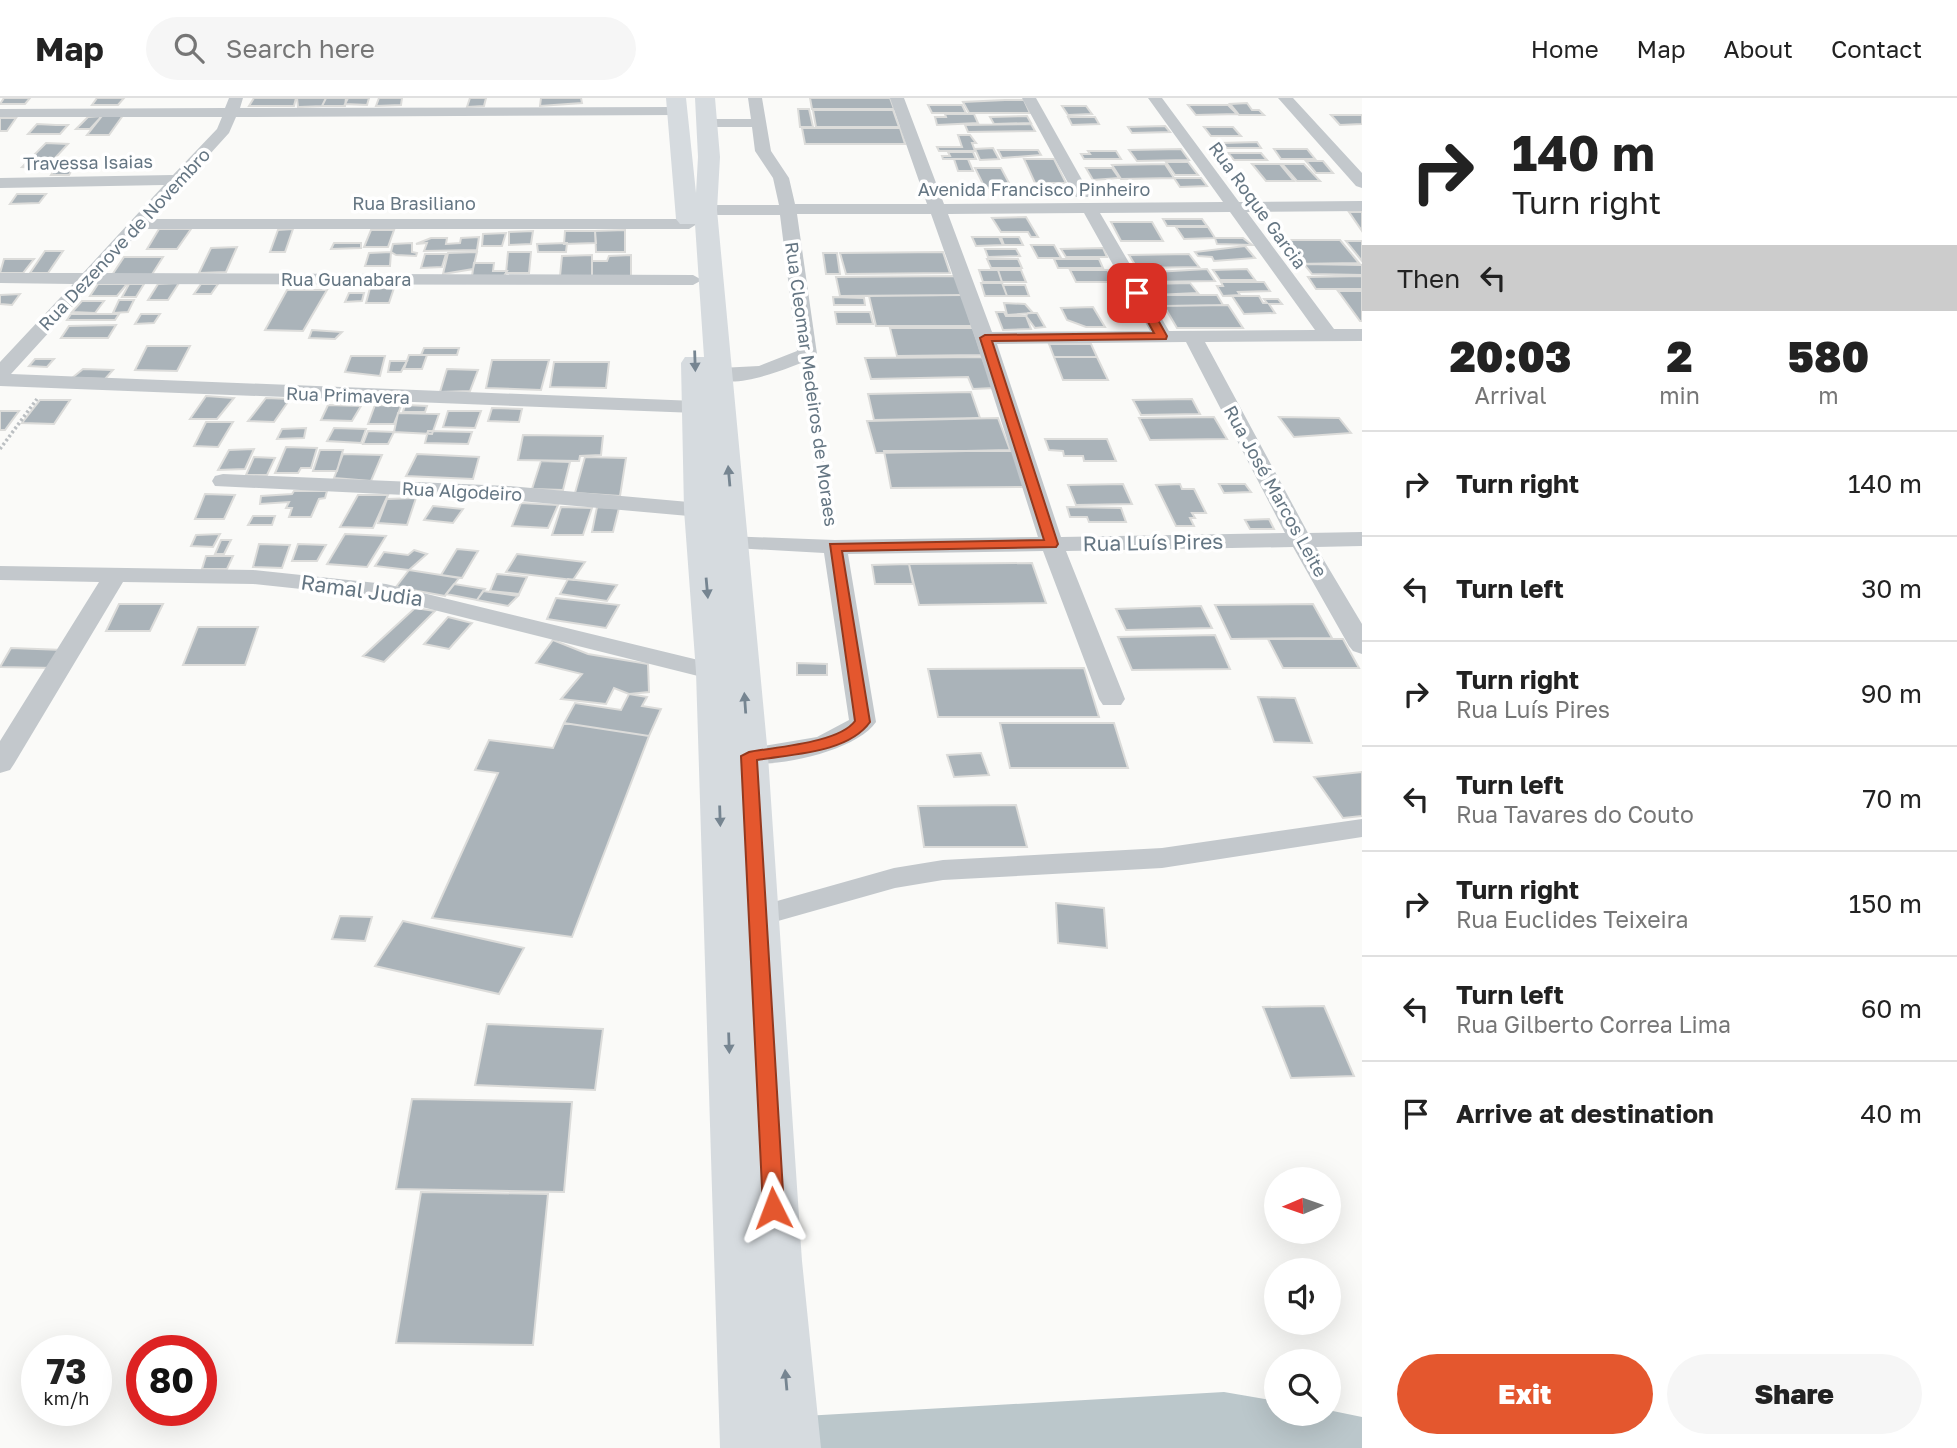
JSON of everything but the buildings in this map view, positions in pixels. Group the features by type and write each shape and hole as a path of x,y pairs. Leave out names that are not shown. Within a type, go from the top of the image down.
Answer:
{"highway":[{"path":"692,124 720,374 760,916 757,1264 749,1448"},
{"path":"701,210 693,280 700,510 757,1264 792,1448"}],"street":[{"name":"Rua Cleomar Medeiros de Moraes","path":"755,98 763,151 781,178 788,203 807,354"},
{"path":"897,98 985,338 1052,544 1112,699"},
{"path":"1029,98 1162,336"},
{"name":"Rua Roque Garcia","path":"1155,98 1329,336"},
{"path":"1285,98 1362,183"},
{"path":"0,113 234,104 692,124 759,123"},
{"name":"Rua Dezenove de Novembro","path":"0,373 140,225 224,130 234,104"},
{"name":"Travessa Isaias","path":"0,183 177,180"},
{"name":"Avenida Francisco Pinheiro","path":"701,210 788,203 1230,200 1362,193"},
{"name":"Avenida Francisco Pinheiro","path":"1230,200 1362,206"},
{"name":"Rua Brasiliano","path":"140,225 701,210"},
{"name":"Rua Guanabara","path":"0,278 693,280"},
{"path":"985,338 1362,335"},
{"name":"Rua José Marcos Leite","path":"1192,336 1300,539 1362,646"},
{"path":"720,374 762,372 807,354"},
{"name":"Rua Primavera","path":"0,380 696,407"},
{"name":"Rua Algodeiro","path":"223,481 509,493 700,510"},
{"name":"Rua Luís Pires","path":"734,541 835,547 1362,539"},
{"name":"Rua Cleomar Medeiros de Moraes","path":"749,756 816,745 856,730 863,722 835,547"},
{"name":"Ramal Judia","path":"0,573 116,573 265,578 386,591 429,599 714,672"},
{"path":"0,764 116,573"},
{"path":"760,916 894,878 943,870 1162,858 1362,828"}],"path":[{"name":"Rua Cleomar Medeiros de Moraes","path":"807,354 835,547"},
{"path":"0,449 49,384"}],"waterway":[{"path":"804,1448 1224,1423 1360,1448"}],"route":[{"path":"773,1208 760,916 749,756 816,745 856,730 863,722 835,547 1052,544 985,338 1162,336 1137,293"}]}
